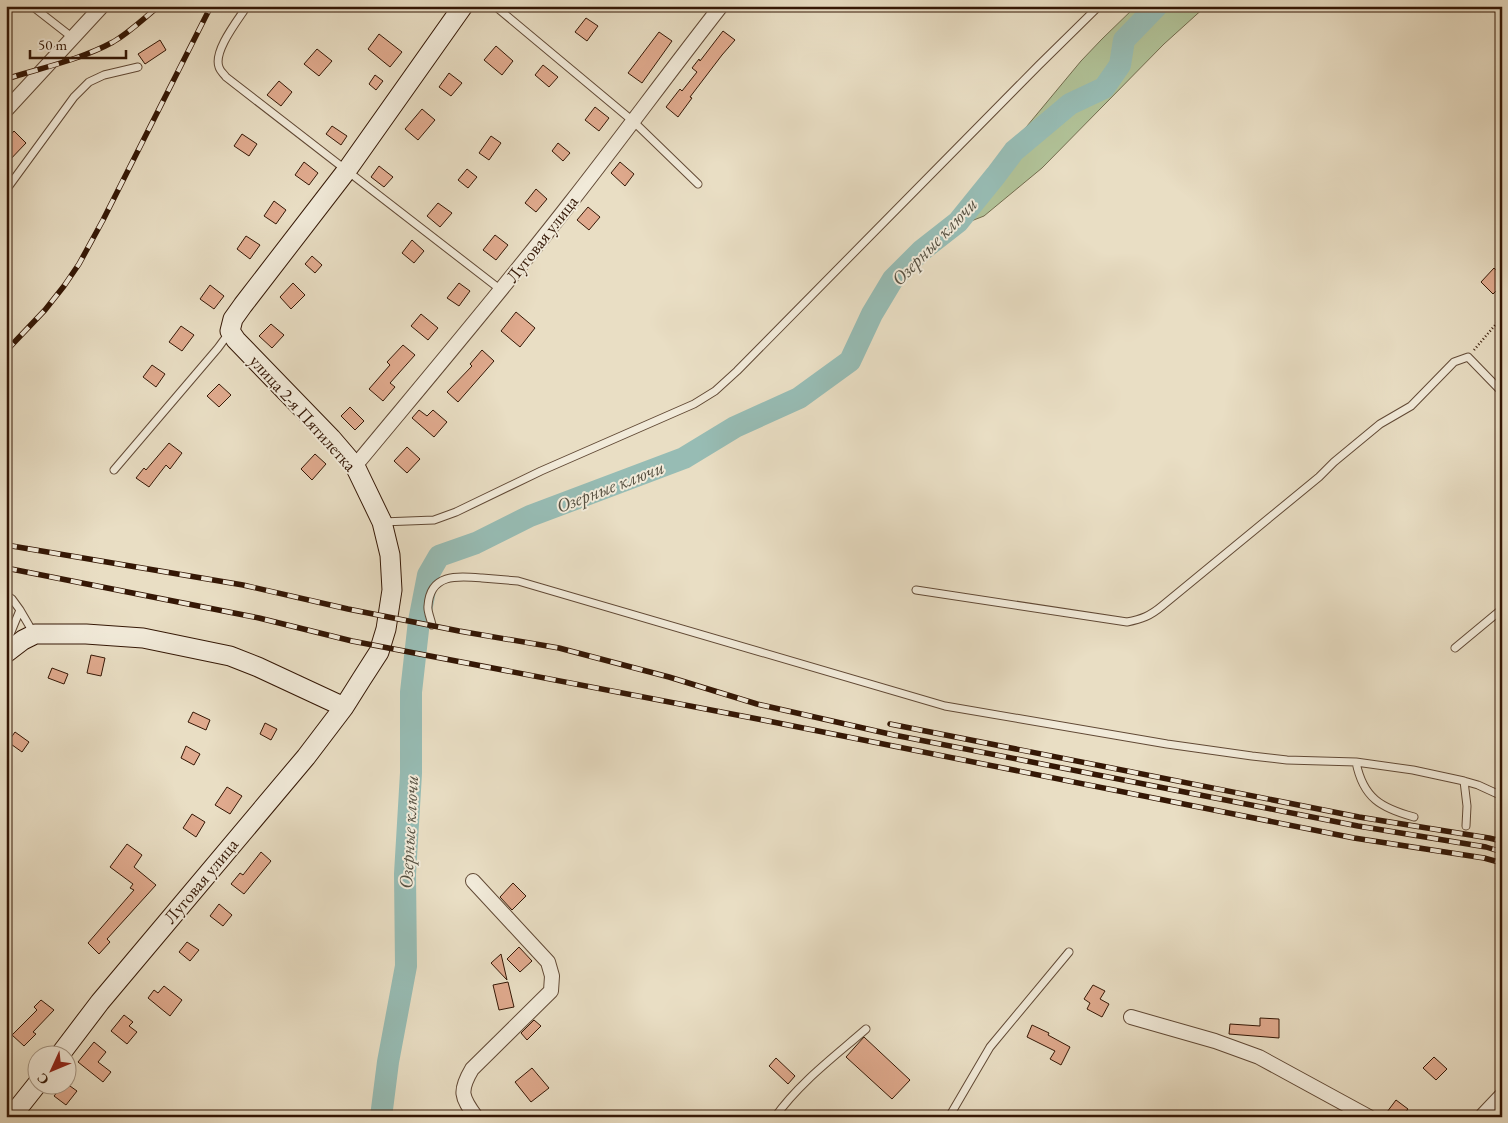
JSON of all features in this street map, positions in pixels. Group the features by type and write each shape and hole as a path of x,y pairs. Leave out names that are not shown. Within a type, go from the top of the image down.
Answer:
{"main road":[{"path":"230,331 233,319 243,305 347,170 463,6"},
{"name":"улица 2-я Пятилетка","path":"230,331 236,340 331,438 355,466 382,522 390,556 392,590 386,629 379,652 344,707"},
{"path":"6,652 35,634 86,634 143,638 230,656 258,666 344,707"},
{"name":"Луговая улица","path":"67,1046 100,1002 306,756 344,707"},
{"path":"11,1117 28,1096"}],"street":[{"path":"6,110 102,6"},
{"name":"Луговая улица","path":"355,466 502,290 634,122 688,47 721,6"},
{"path":"473,881 548,962 552,976 551,991 472,1069 465,1081 463,1092 467,1105 476,1117"},
{"path":"1131,1017 1215,1041 1259,1058 1369,1117"},
{"path":"1482,1116 1502,1095"},
{"path":"1482,1116 1493,1110 1502,1109"}],"lane":[{"path":"32,6 73,38"},
{"path":"247,6 219,53 218,67 226,77 502,290"},
{"path":"495,6 634,122 698,184"},
{"path":"382,522 434,520 456,512 541,471 666,418 715,391 1099,6"},
{"path":"6,190 74,97 89,82 138,67"},
{"path":"114,470 218,348 230,331"},
{"path":"916,590 1127,622 1151,615 1319,477 1380,424 1411,406 1454,362 1468,357 1502,392"},
{"path":"432,625 427,606 432,588 438,582 460,576 518,581 945,706 1252,756 1287,760 1356,762 1413,770 1478,785 1502,796"},
{"path":"6,595 12,598 35,634"},
{"path":"1455,648 1502,609"},
{"path":"6,644 20,610"},
{"path":"1356,762 1365,789 1372,796 1393,812 1414,817"},
{"path":"1464,781 1467,806 1466,826"},
{"path":"949,1117 990,1047 1069,952"},
{"path":"775,1117 789,1098 812,1075 866,1029"}],"path":[{"path":"1468,357 1502,317"}],"green space":[{"path":"1136,6 1206,6 1164,44 1042,168 984,216 966,223 958,217 959,208 1081,61"}],"building":[{"path":"586,18 598,26 587,41 575,32"},
{"path":"723,31 735,40 690,97 692,98 678,117 666,107 697,72 692,68 699,59 700,61"},
{"path":"659,32 672,41 642,83 628,73"},
{"path":"379,34 402,52 390,67 368,49"},
{"path":"160,40 166,50 145,64 138,54"},
{"path":"496,46 513,61 502,75 484,60"},
{"path":"317,49 332,61 319,76 304,64"},
{"path":"543,65 558,77 549,87 535,75"},
{"path":"449,73 462,83 451,96 439,87"},
{"path":"375,75 383,81 376,90 369,84"},
{"path":"279,81 292,92 281,106 267,95"},
{"path":"595,107 609,118 599,131 585,120"},
{"path":"422,109 435,120 418,140 405,129"},
{"path":"332,126 347,136 341,145 326,134"},
{"path":"14,131 26,143 6,164 6,140"},
{"path":"242,134 257,144 249,156 234,146"},
{"path":"491,136 501,143 489,160 479,153"},
{"path":"558,143 570,153 563,161 552,151"},
{"path":"304,162 318,173 309,185 295,175"},
{"path":"620,162 634,174 625,186 611,173"},
{"path":"379,166 393,177 384,187 371,177"},
{"path":"467,169 477,177 468,188 458,180"},
{"path":"536,189 547,199 536,212 525,203"},
{"path":"274,201 286,210 276,224 264,216"},
{"path":"438,203 452,213 440,227 427,216"},
{"path":"588,207 600,217 589,230 577,220"},
{"path":"495,235 508,245 496,260 483,250"},
{"path":"246,236 260,245 250,259 237,249"},
{"path":"412,240 424,251 414,263 402,253"},
{"path":"312,256 322,265 315,273 305,264"},
{"path":"1494,268 1502,276 1502,285 1493,294 1481,282"},
{"path":"293,283 305,295 291,309 280,297"},
{"path":"459,283 470,291 459,306 447,298"},
{"path":"210,285 224,296 214,309 200,299"},
{"path":"516,312 535,328 520,347 501,331"},
{"path":"421,314 438,328 428,340 411,326"},
{"path":"271,324 284,335 272,348 259,336"},
{"path":"181,326 194,335 182,351 169,342"},
{"path":"403,345 415,355 390,383 395,387 383,401 369,389 390,365 387,362"},
{"path":"482,350 494,361 458,402 447,392 472,366 470,364"},
{"path":"152,365 165,374 156,387 143,377"},
{"path":"219,384 231,395 219,407 207,396"},
{"path":"350,407 364,421 355,430 341,416"},
{"path":"419,410 427,416 433,410 447,422 434,437 412,418"},
{"path":"169,443 182,453 170,469 166,465 149,487 136,478 144,468 146,470"},
{"path":"407,447 420,459 407,473 394,461"},
{"path":"315,454 326,464 312,480 301,469"},
{"path":"91,655 105,658 101,676 87,673"},
{"path":"52,668 68,674 64,684 48,678"},
{"path":"193,712 210,720 206,730 188,722"},
{"path":"265,723 277,729 271,740 260,734"},
{"path":"15,732 29,742 22,752 8,742"},
{"path":"186,746 200,754 194,765 181,758"},
{"path":"227,787 242,796 230,814 215,805"},
{"path":"192,814 205,822 196,837 183,828"},
{"path":"127,844 142,855 134,867 156,885 107,939 110,942 99,954 88,943 134,890 130,888 133,884 110,867"},
{"path":"261,852 271,861 244,894 231,884 240,873 243,875"},
{"path":"513,883 526,896 512,910 500,897"},
{"path":"219,904 232,915 223,926 210,916"},
{"path":"187,942 199,950 190,961 179,952"},
{"path":"519,947 532,961 520,972 507,959"},
{"path":"501,954 507,980 491,963"},
{"path":"508,982 514,1007 499,1010 493,985"},
{"path":"1093,985 1105,991 1100,999 1109,1004 1102,1017 1087,1009 1090,1003 1084,999"},
{"path":"164,986 182,1000 170,1016 148,998 154,990 158,993"},
{"path":"41,1000 54,1010 33,1032 36,1034 24,1046 12,1035 37,1010 34,1007"},
{"path":"124,1015 133,1022 129,1026 137,1032 127,1044 111,1031"},
{"path":"1260,1018 1279,1019 1279,1038 1229,1034 1230,1024 1260,1026"},
{"path":"534,1020 541,1026 527,1040 521,1033"},
{"path":"1032,1025 1049,1033 1048,1035 1070,1047 1061,1065 1050,1059 1055,1051 1027,1037"},
{"path":"864,1037 910,1080 892,1099 846,1057"},
{"path":"94,1042 106,1052 98,1062 111,1072 103,1082 78,1062"},
{"path":"1434,1057 1447,1069 1436,1080 1423,1068"},
{"path":"776,1058 795,1076 788,1084 769,1066"},
{"path":"532,1068 549,1088 531,1102 515,1082"},
{"path":"54,1096 73,1096 66,1105"},
{"path":"1396,1100 1408,1109 1402,1117 1393,1117 1387,1112"}],"waterway":[{"name":"Озерные ключи","path":"381,1117 388,1062 406,966 405,874 411,773 411,692 419,621 428,575 439,556 476,543 530,516 684,458 735,427 799,398 850,361 872,314 893,279 921,251 958,222 1014,151 1070,104 1104,88 1120,65 1124,40 1157,6"}],"railway":[{"path":"6,79 74,59 113,42 159,6"},
{"path":"6,351 45,310 79,264 211,6"},
{"path":"6,545 243,585 348,609 559,648 669,677 757,704 894,735 1358,826 1486,847 1502,852"},
{"path":"6,568 259,618 352,641 763,720 1354,838 1484,858 1502,863"},
{"path":"890,724 1359,817 1502,841"}]}
